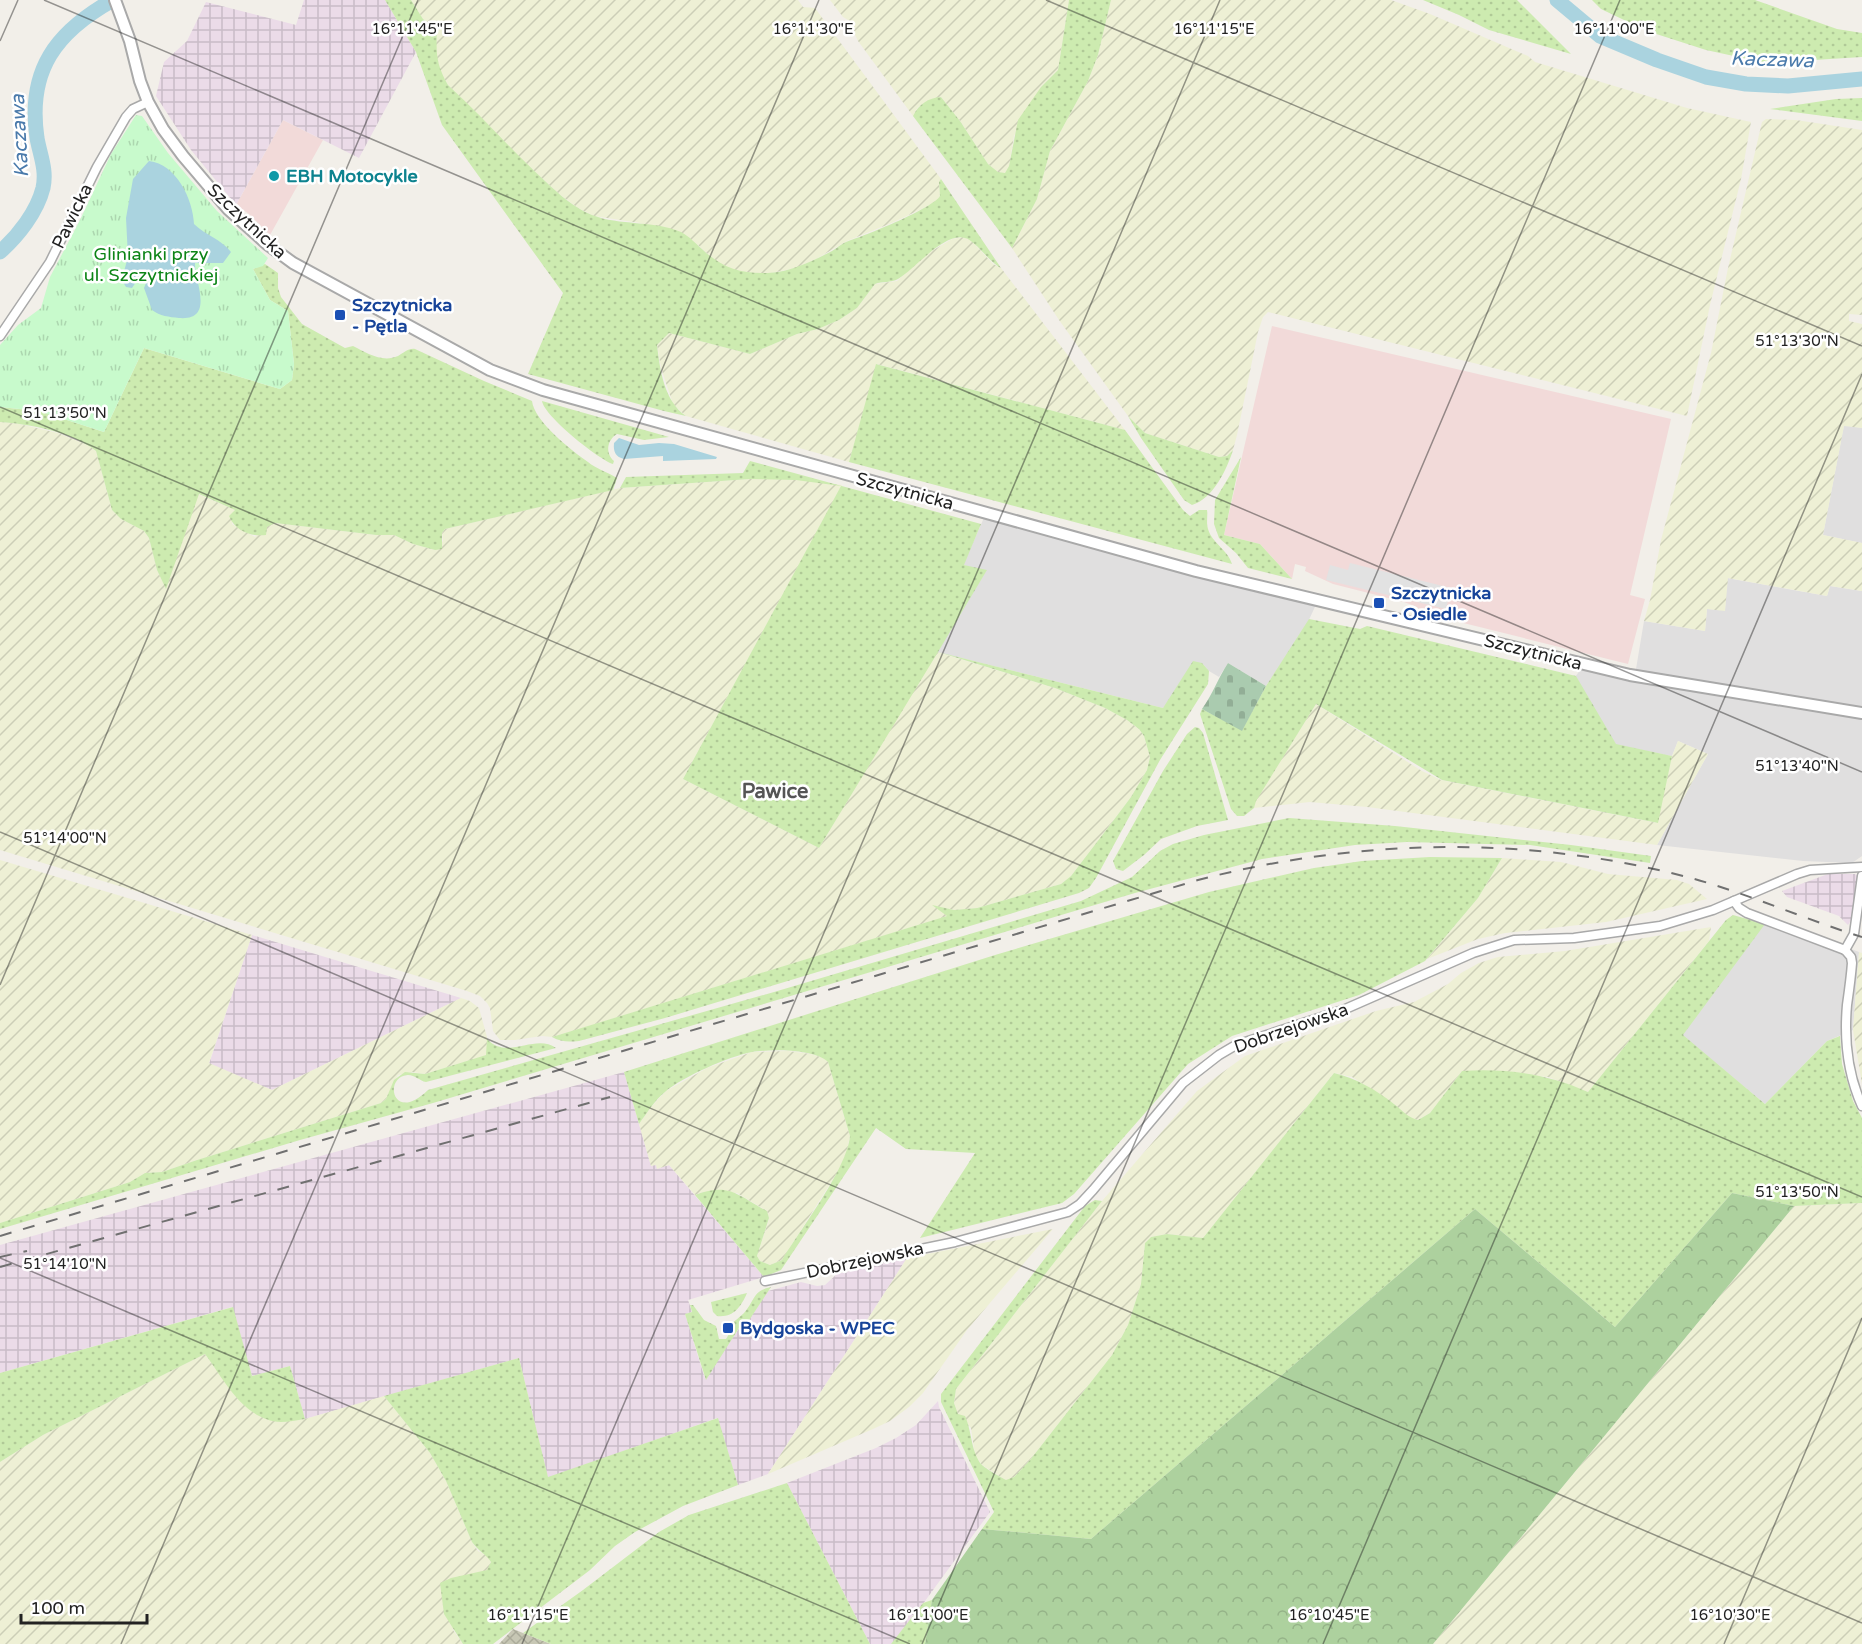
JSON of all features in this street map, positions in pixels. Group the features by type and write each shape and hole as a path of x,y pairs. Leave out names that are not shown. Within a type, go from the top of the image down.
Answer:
{"street":[{"name":"Szczytnicka","path":"115,0 132,45 147,102 163,129 228,209 267,244 293,263 490,370 524,384 1206,573 1630,675 1862,714"},
{"name":"Pawicka","path":"0,336 50,262 97,167 126,117 133,109 147,102"},
{"name":"Dobrzejowska","path":"765,1281 955,1242 1068,1212 1080,1204 1093,1190 1183,1083 1219,1055 1236,1046 1343,1011 1473,953 1514,940 1574,938 1660,926 1713,910 1810,870 1862,867"},
{"path":"1845,950 1850,945 1854,934 1862,876"},
{"path":"1734,901 1738,908 1747,913 1845,950 1851,957 1846,1031 1847,1054 1862,1106"}],"shaded area":[{"path":"304,0 385,0 416,52 359,158 283,120 236,205 191,150 156,96 164,62 187,41 206,2 296,25"},
{"path":"411,0 798,0 803,7 815,8 941,179 939,182 940,196 932,204 847,241 796,268 771,273 730,270 698,245 640,223 594,216 559,194 448,85 440,71 435,51 437,30 423,19"},
{"path":"830,0 1069,0 1058,70 1041,87 1014,136 1009,166 1005,174 998,172 988,164 941,97 918,107 913,116 858,41 853,31 853,23 843,17"},
{"path":"1111,0 1391,0 1528,56 1535,62 1687,108 1751,122 1741,179 1710,305 1687,416 1268,312 1263,317 1258,332 1237,435 1233,450 1227,456 1219,457 1145,433 1128,416 1059,320 1012,248 1037,199 1050,151 1088,81 1098,55"},
{"path":"1766,119 1796,120 1862,130 1862,315 1849,314 1849,321 1862,324 1862,428 1844,426 1823,535 1862,543 1862,591 1830,586 1827,596 1728,578 1725,611 1707,609 1705,631 1644,621 1661,540 1711,353 1762,122"},
{"path":"283,120 323,140 270,235 249,214 236,205"},
{"path":"963,237 971,240 993,264 1001,268 1125,430 877,364 849,462 686,416 673,404 661,368 657,345 669,333 750,354 797,334 818,329 839,320 857,308 875,284 897,281 925,255 952,239"},
{"path":"1272,326 1671,419 1630,595 1645,599 1628,664 1423,613 1417,607 1404,602 1333,584 1305,571 1306,567 1295,564 1292,579 1260,544 1224,535"},
{"path":"0,422 58,433 88,445 96,451 112,510 121,519 144,531 149,538 157,570 166,588 198,494 235,510 232,524 255,537 267,526 275,523 376,535 394,535 413,544 435,550 443,541 442,533 445,529 620,488 750,479 796,479 842,485 683,779 819,848 937,652 1055,688 1105,708 1127,720 1144,736 1150,757 1147,770 1113,821 1071,876 1061,884 977,908 954,910 934,906 948,916 552,1037 500,1040 493,1031 490,1008 487,1003 480,996 467,991 0,850"},
{"path":"1844,425 1862,428 1862,543 1823,535"},
{"path":"987,511 1320,596 1307,624 1266,686 1228,663 1219,677 1202,663 1163,708 937,652 986,571 963,565"},
{"path":"1350,563 1451,588 1446,609 1326,580 1330,565 1348,570"},
{"path":"1727,578 1827,596 1830,586 1862,591 1862,856 1852,863 1803,861 1657,845 1708,754 1678,741 1672,756 1616,745 1575,677 1581,669 1634,681 1644,621 1705,631 1707,609 1725,610"},
{"path":"1316,704 1422,771 1441,780 1657,823 1672,756 1678,741 1708,754 1657,845 1367,807 1310,802 1254,808 1255,801"},
{"path":"1502,858 1561,862 1608,874 1677,880 1689,884 1707,899 1606,922 1505,933 1478,939 1427,959 1478,898"},
{"path":"0,860 252,935 209,1063 272,1090 461,998 479,1008 487,1037 487,1055 425,1074 412,1072 398,1075 386,1099 381,1103 162,1172 145,1173 130,1182 0,1223"},
{"path":"1828,874 1858,876 1854,916 1848,925 1839,916 1787,897 1782,891"},
{"path":"1769,917 1859,952 1853,1030 1827,1041 1765,1104 1682,1035"},
{"path":"1711,927 1709,941 1588,1092 1548,1077 1462,1071 1430,1113 1418,1120 1409,1118 1394,1104 1352,1077 1334,1073 1203,1238 1167,1234 1151,1237 1145,1243 1141,1284 1128,1325 1112,1355 1030,1460 1007,1481 982,1465 975,1455 971,1428 958,1414 954,1403 956,1389 1102,1201 1197,1091 1245,1056 1376,1011 1414,1002 1448,984 1461,973 1479,963 1498,957 1565,951"},
{"path":"252,935 461,998 272,1090 209,1064"},
{"path":"1859,952 1862,953 1862,1084 1853,1030"},
{"path":"788,1051 811,1054 824,1058 828,1062 850,1136 846,1156 835,1176 782,1260 770,1265 760,1261 757,1256 769,1219 767,1211 737,1193 703,1192 695,1195 669,1165 657,1169 656,1165 651,1166 639,1124 666,1091 707,1068 752,1052"},
{"path":"624,1072 651,1166 656,1164 657,1168 669,1165 764,1277 688,1300 692,1312 685,1314 705,1379 740,1327 742,1330 768,1291 801,1282 817,1286 825,1285 837,1274 907,1258 768,1474 738,1485 717,1418 548,1478 519,1358 305,1419 290,1366 252,1376 232,1307 0,1373 0,1245"},
{"path":"1862,1203 1862,1644 1433,1644 1794,1206"},
{"path":"1053,1229 967,1330 923,1393 909,1407 890,1421 768,1474 907,1258"},
{"path":"205,1354 215,1368 279,1422 305,1419 384,1396 430,1453 446,1481 472,1542 478,1551 486,1555 491,1562 488,1570 479,1573 453,1630 463,1644 0,1644 0,1462 43,1435"},
{"path":"938,1401 990,1512 898,1638 891,1644 870,1644 787,1483 896,1438 916,1425"},
{"path":"513,1629 523,1633 551,1644 499,1644"}],"green space":[{"path":"385,0 411,0 423,19 437,30 438,58 448,85 556,191 585,212 614,221 670,228 690,238 709,256 725,265 741,271 768,273 809,262 846,242 913,214 940,196 939,182 941,179 1001,268 969,240 957,238 939,246 898,279 875,284 857,308 839,320 818,329 797,334 750,354 669,333 657,345 664,384 673,402 686,416 528,374 563,293 442,125 416,52"},
{"path":"1069,0 1111,0 1098,55 1088,81 1050,151 1037,199 1012,248 913,116 924,102 941,97 988,164 998,172 1005,173 1009,166 1018,120 1041,87 1058,70"},
{"path":"1423,0 1517,0 1571,54 1489,30"},
{"path":"1592,0 1755,0 1837,29 1862,33 1862,57 1766,63 1706,50 1647,31 1601,9"},
{"path":"1862,98 1862,121 1770,109 1836,99"},
{"name":"Glinianki przy ul. Szczytnickiej","path":"136,115 142,116 168,153 217,211 268,258 263,266 253,269 270,300 288,311 294,364 292,380 280,389 144,348 104,432 39,411 0,407 0,345 18,325 41,308 50,277 111,154"},
{"path":"265,264 278,273 278,288 281,297 302,324 345,348 353,346 375,356 386,358 415,349 532,401 539,417 563,443 591,464 617,478 613,490 445,529 442,533 442,549 435,550 413,544 394,535 376,535 275,523 267,527 266,535 249,534 235,526 229,516 235,510 199,494 166,589 157,570 149,538 144,531 121,519 112,510 96,451 63,434 37,427 0,422 0,407 39,411 104,432 144,348 280,389 292,380 294,364 288,311 270,300 253,269"},
{"path":"876,364 1125,430 1183,510 1190,516 1199,510 1207,510 1207,526 1210,534 1232,564 849,462"},
{"path":"542,401 669,437 644,440 617,434 608,447 609,454 614,461 613,464 596,454 561,426 545,408"},
{"path":"1128,416 1145,433 1219,457 1227,456 1233,450 1213,490 1200,502 1192,505 1184,500"},
{"path":"1241,457 1224,535 1260,544 1292,579 1248,568 1219,538 1214,524 1215,500"},
{"path":"750,461 981,524 964,565 987,570 819,848 683,779 841,486 796,480 750,479 620,488 626,477 743,473"},
{"path":"1309,619 1360,629 1367,626 1576,676 1616,744 1672,756 1658,823 1442,780 1316,704 1256,801 1254,808 1244,816 1237,816 1231,809 1200,714 1202,709 1242,730 1266,686"},
{"path":"938,652 1163,708 1193,661 1202,663 1209,671 1208,684 1160,760 1089,888 1079,893 665,1018 579,1041 558,1040 552,1037 947,916 932,905 954,910 977,908 1061,884 1071,876 1131,797 1147,770 1150,757 1144,736 1127,720 1105,708 1055,688"},
{"path":"1228,663 1266,686 1242,731 1202,709"},
{"path":"1195,727 1203,733 1228,820 1197,826 1161,839 1123,871 1116,869 1113,861 1163,771 1187,734"},
{"path":"1289,818 1395,826 1651,856 1650,863 1530,845 1407,842 1355,845 1262,859 1135,893 433,1103 0,1229 0,1223 130,1182 145,1173 162,1172 381,1103 386,1099 394,1080 405,1072 425,1074 486,1055 487,1039 503,1048 539,1043 556,1048 426,1082 408,1075 400,1077 394,1089 395,1096 399,1101 406,1103 428,1090 774,992 1081,901 1132,877 1160,851 1173,844 1204,835"},
{"path":"1430,857 1502,858 1478,898 1425,961 1359,995 1232,1036 1188,1064 1074,1194 1062,1203 920,1238 975,1153 906,1149 876,1128 781,1270 764,1277 695,1195 707,1191 726,1190 767,1211 769,1218 757,1256 760,1261 770,1265 782,1260 822,1199 847,1150 850,1136 828,1062 803,1052 781,1050 752,1052 732,1058 694,1074 673,1086 657,1099 639,1124 624,1072 995,955 1209,892 1314,868 1362,861"},
{"path":"1733,915 1765,924 1683,1035 1765,1104 1827,1041 1840,1036 1842,1064 1853,1101 1862,1118 1862,1203 1794,1206 1732,1193 1615,1327 1475,1209 1091,1539 982,1529 994,1512 941,1402 941,1394 1085,1206 1095,1200 1102,1201 956,1389 954,1403 958,1414 965,1416 978,1460 1006,1480 1014,1477 1030,1460 1112,1355 1128,1325 1141,1284 1145,1243 1151,1237 1167,1234 1203,1238 1334,1073 1366,1085 1418,1120 1430,1113 1462,1071 1495,1070 1526,1074 1558,1081 1588,1092 1726,920"},
{"path":"1732,1193 1794,1206 1433,1644 925,1644 932,1600 982,1529 1091,1539 1475,1209 1615,1327"},
{"path":"771,1287 742,1331 739,1328 706,1380 685,1314 692,1312 690,1305 693,1305 704,1320 716,1326 719,1339 726,1339 729,1334 728,1326 748,1309 760,1291"},
{"path":"747,1293 739,1307 732,1313 717,1316 713,1312 711,1302"},
{"path":"233,1307 252,1376 290,1366 305,1419 281,1422 268,1420 256,1414 236,1397 205,1354 43,1435 0,1462 0,1373"},
{"path":"519,1358 548,1477 718,1418 738,1485 683,1506 635,1532 615,1546 590,1570 493,1644 463,1644 444,1614 440,1583 451,1578 487,1570 491,1562 472,1542 446,1481 430,1453 384,1396"},
{"path":"787,1483 870,1644 551,1644 523,1633 659,1532 689,1515"},
{"path":"932,1600 925,1644 891,1644 923,1603"}],"water":[{"path":"149,161 159,164 175,176 190,204 194,224 231,252 223,263 195,263 200,306 197,313 190,317 168,317 152,310 144,288 148,278 146,275 140,275 132,288 126,287 123,282 128,257 126,218 133,179"},
{"path":"619,438 639,445 674,444 717,457 716,459 663,461 663,456 624,459 616,454 614,449 614,443"}],"waterway":[{"name":"Kaczawa","path":"0,252 26,223 43,188 44,169 37,138 35,114 42,73 61,40 93,12 113,0"},
{"name":"Kaczawa","path":"1557,0 1600,36 1657,60 1706,77 1746,84 1788,86 1862,79"}],"railway":[{"path":"0,1236 1198,880 1259,866 1320,856 1444,847 1568,854 1630,864 1691,878 1862,937"},
{"path":"0,1267 610,1097"},
{"path":"0,1257 27,1251"}],"place":[{"name":"EBH Motocykle","path":"274,176"},
{"name":"Szczytnicka - Pętla","path":"340,315"},
{"name":"Szczytnicka - Osiedle","path":"1379,603"},
{"name":"Bydgoska - WPEC","path":"728,1328"}],"district":[{"name":"Pawice","path":"775,792"}]}
